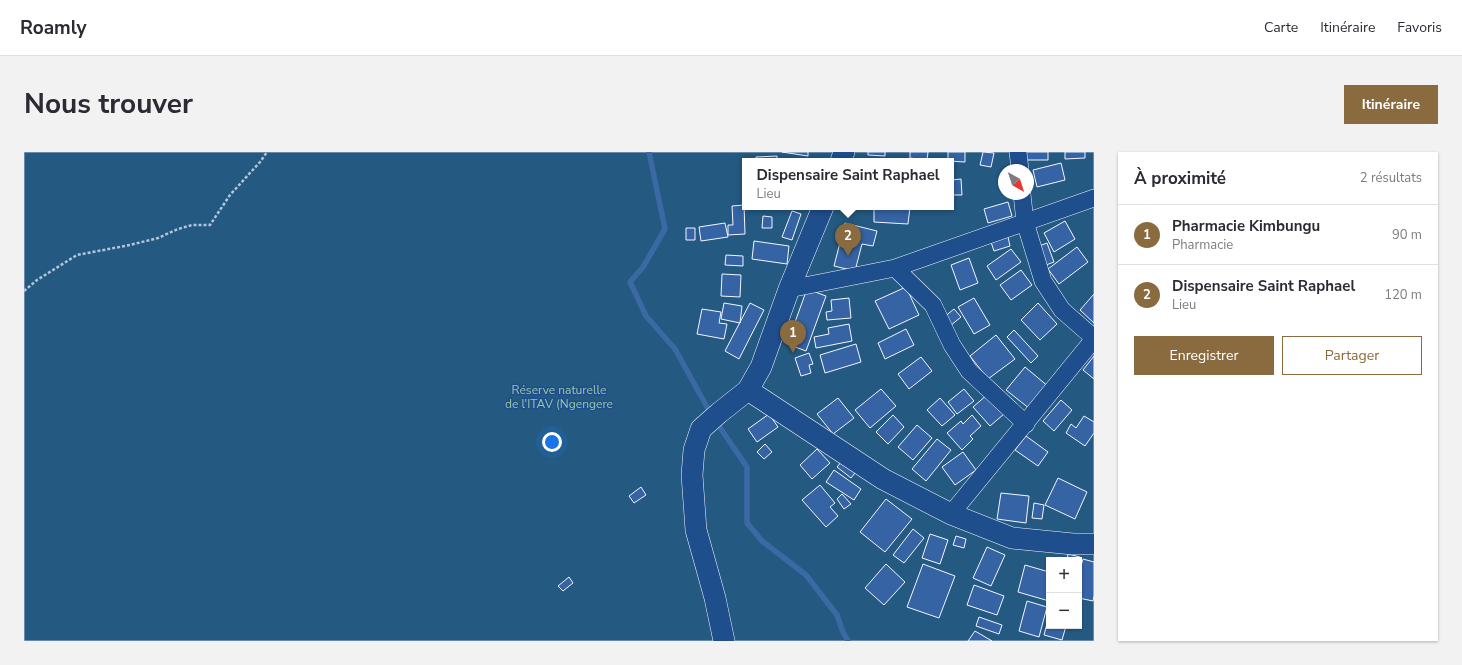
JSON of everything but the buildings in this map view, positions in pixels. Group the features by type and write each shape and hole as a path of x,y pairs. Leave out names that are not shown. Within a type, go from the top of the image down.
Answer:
{"street":[{"path":"1018,152 1019,164"},
{"path":"789,289 895,268 1094,198"},
{"path":"951,514 1026,424 1094,338 1062,310 1043,281 1025,222 1023,200"},
{"path":"724,641 715,598 696,530 692,475 694,450 701,429 748,390 761,366 789,289 822,210"},
{"path":"895,268 933,305 952,345 969,371 1026,424"},
{"path":"748,390 883,478 951,514 1012,538 1073,544 1094,544"}],"path":[{"path":"24,291 37,280 77,255 158,238 185,227 210,226 230,195 260,162 267,152"}],"green space":[{"name":"Réserve naturelle de l'ITAV (Ngengere","path":"24,152 1094,152 1094,641 24,641"}],"waterway":[{"path":"649,152 665,229 643,267 630,282 646,316 675,349 712,416 747,467 747,523 762,541 806,575 837,615 848,641"}],"place":[{"name":"Dispensaire Saint Raphael","path":"848,256"},
{"name":"Pharmacie Kimbungu","path":"793,353"}]}
